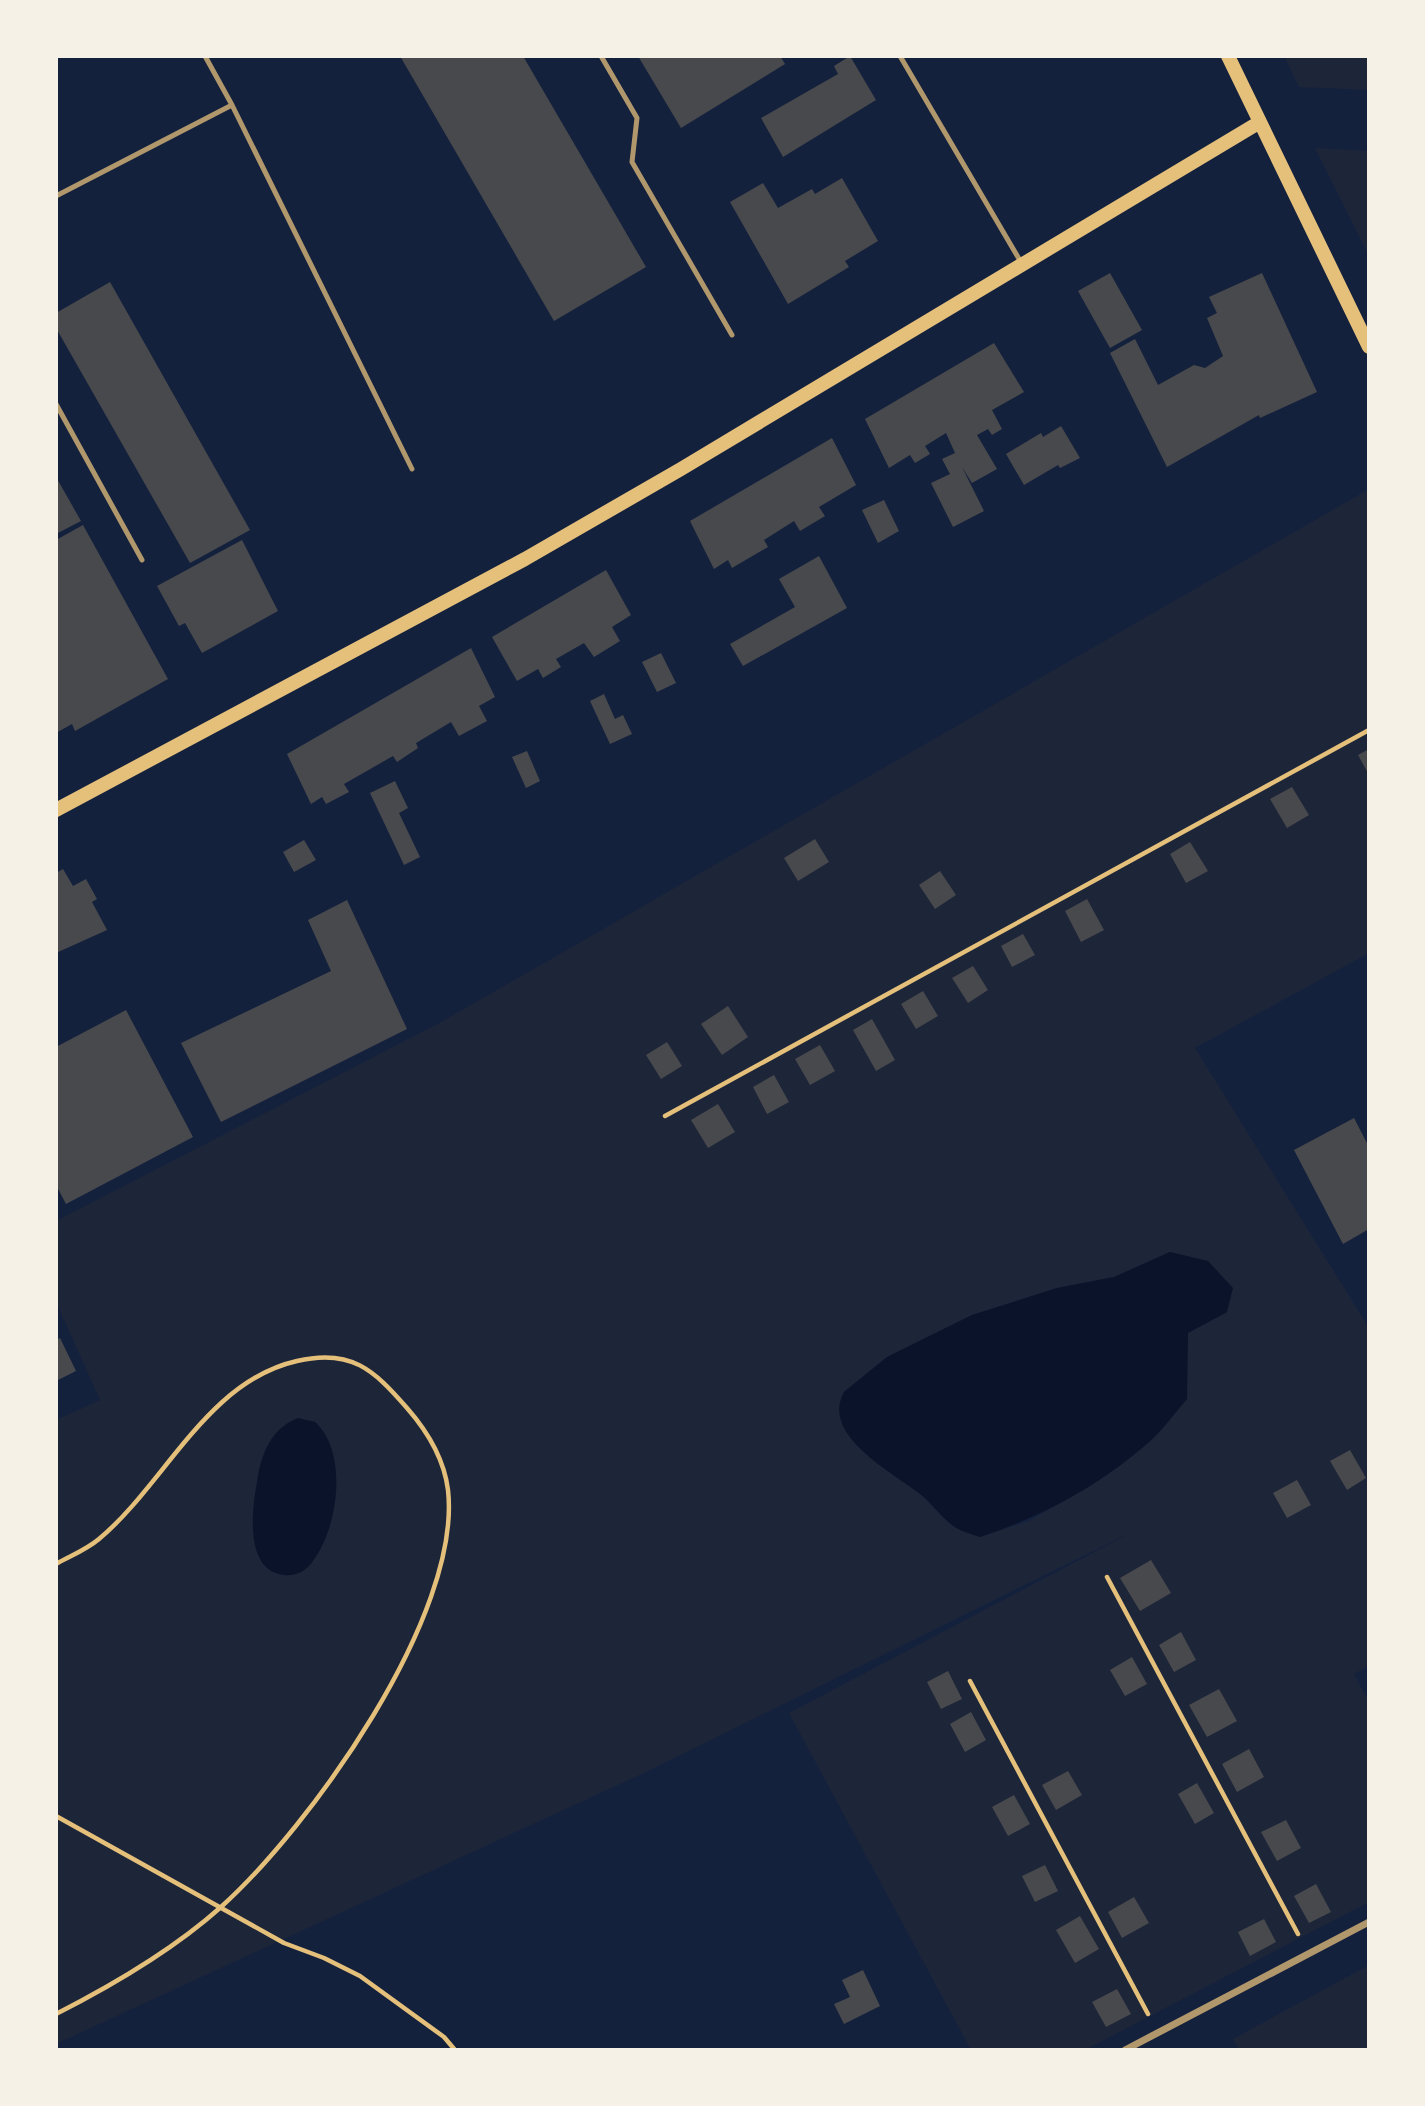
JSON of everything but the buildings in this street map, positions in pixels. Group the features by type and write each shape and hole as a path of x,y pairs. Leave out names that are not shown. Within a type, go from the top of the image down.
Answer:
{"main road":[{"path":"1228,56 1369,347"},
{"path":"56,810 525,559 681,469 1260,122"}],"street":[{"path":"1125,2050 1369,1922"}],"lane":[{"path":"205,56 232,105 412,469"},
{"path":"601,56 637,118 632,162 732,335"},
{"path":"900,56 1022,264"},
{"path":"56,196 232,105"},
{"path":"56,404 142,560"}],"path":[{"path":"665,1115 1369,730"},
{"path":"56,1564 102,1537 221,1404 244,1385 295,1361 328,1356 345,1358 369,1370 425,1429 439,1455 448,1492 438,1584 373,1716 321,1796 266,1863 219,1909 90,1997 56,2014"},
{"path":"1107,1577 1309,1954"},
{"path":"970,1681 1158,2033"},
{"path":"56,1816 219,1909 284,1943 324,1958 360,1976 444,2037 455,2050"}],"shaded area":[{"path":"1284,56 1365,56 1369,59 1369,90 1299,87"},
{"path":"1315,148 1369,151 1369,256"},
{"path":"1369,489 1369,953 1195,1048 1369,1328 1369,1666 1354,1674 1369,1702 1369,1902 1085,2050 971,2050 789,1713 1138,1529 646,1772 56,2044 56,1420 100,1400 56,1302 56,1221 443,1021","holes":["1170,1252 1227,1312 1188,1333 1186,1364 1148,1443 1093,1484 1029,1521 980,1537 954,1527 924,1497 894,1473 844,1392 887,1357 972,1315 1057,1288 1114,1277"]},
{"path":"1170,1252 1208,1261 1233,1288 1227,1312 1188,1333 1187,1399 1158,1433 1129,1459 1047,1510 980,1537 961,1530 946,1520 920,1494 862,1451 842,1423 839,1408 844,1392 887,1357 972,1315 1057,1288 1114,1277"},
{"path":"298,1418 315,1422 326,1436 333,1453 336,1494 327,1535 318,1553 303,1571 284,1575 271,1571 262,1563 254,1537 253,1507 259,1472 268,1444 280,1429"},
{"path":"1369,1965 1369,2050 1239,2050 1233,2039"}]}
